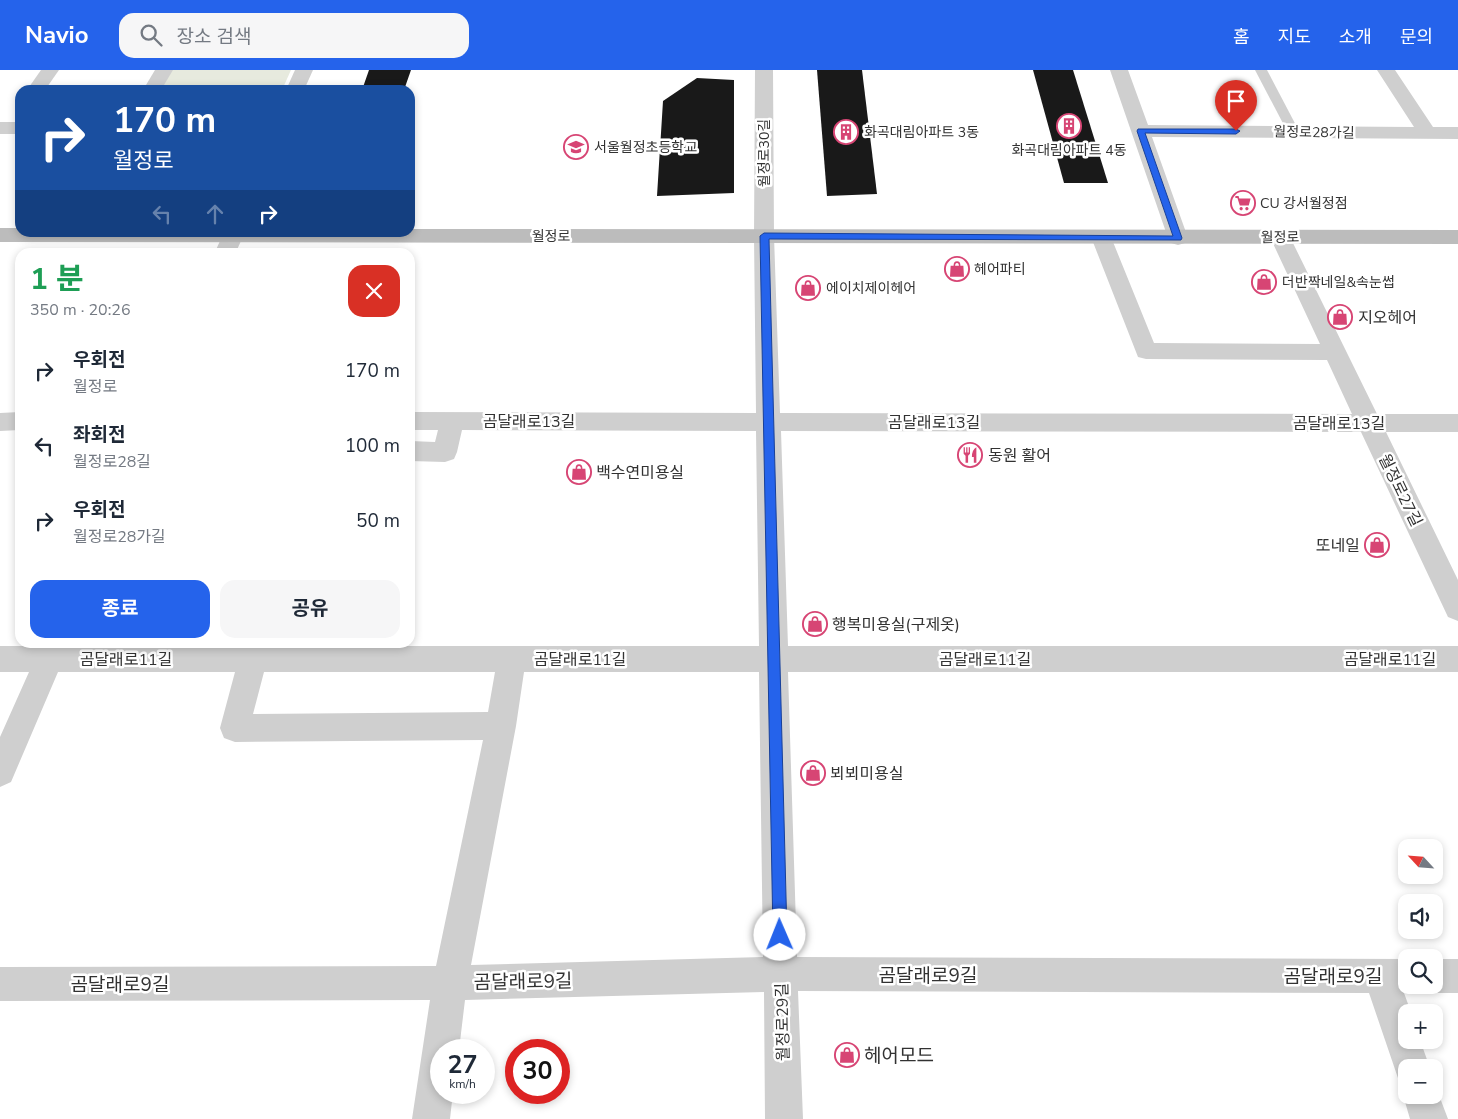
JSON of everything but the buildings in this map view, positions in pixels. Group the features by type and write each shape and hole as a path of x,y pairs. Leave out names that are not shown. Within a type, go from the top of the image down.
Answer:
{"street":[{"path":"40,85 50,70"},
{"path":"155,85 164,70"},
{"path":"297,85 304,70"},
{"name":"월정로30길","path":"764,70 764,236"},
{"path":"1119,70 1178,238"},
{"path":"1386,70 1427,134"},
{"name":"월정로28가길","path":"1140,131 1458,133"},
{"name":"월정로","path":"0,236 15,236"},
{"name":"월정로","path":"58,237 231,240 764,236 1458,237"},
{"name":"월정로29길","path":"764,236 784,1119"},
{"name":"월정로27길","path":"1280,236 1458,609"},
{"path":"1101,237 1146,351 1335,352"},
{"path":"0,422 15,421"},
{"name":"곰달래로13길","path":"415,421 1458,423"},
{"path":"415,451 445,452 452,421"},
{"path":"0,772 52,651"},
{"name":"곰달래로11길","path":"0,659 52,651 253,658 511,660 1458,658"},
{"path":"253,658 234,728 501,726"},
{"name":"곰달래로11길","path":"450,982 501,726 511,660"},
{"name":"곰달래로9길","path":"0,984 450,982 781,975 1394,976"},
{"path":"1394,976 1410,1059"},
{"path":"1443,976 1458,976"},
{"name":"곰달래로9길","path":"432,1119 450,982"},
{"path":"1424,1104 1429,1119"}],"lane":[{"path":"1261,70 1293,132"}],"shaded area":[{"path":"172,70 291,70 284,85 163,85"}],"place":[{"name":"화곡대림아파트 4동","path":"1069,126"},
{"name":"화곡대림아파트 3동","path":"846,132"},
{"name":"서울월정초등학교","path":"576,147"},
{"name":"CU 강서월정점","path":"1243,203"},
{"name":"헤어파티","path":"957,269"},
{"name":"더반짝네일&속눈썹","path":"1264,282"},
{"name":"에이치제이헤어","path":"808,288"},
{"name":"지오헤어","path":"1340,317"},
{"name":"동원 활어","path":"970,455"},
{"name":"백수연미용실","path":"579,472"},
{"name":"또네일","path":"1377,545"},
{"name":"행복미용실(구제옷)","path":"815,624"},
{"name":"뵈뵈미용실","path":"813,773"},
{"name":"헤어모드","path":"847,1055"}],"route":[{"path":"780,935 764,236 1178,238 1140,131 1236,131"}]}
